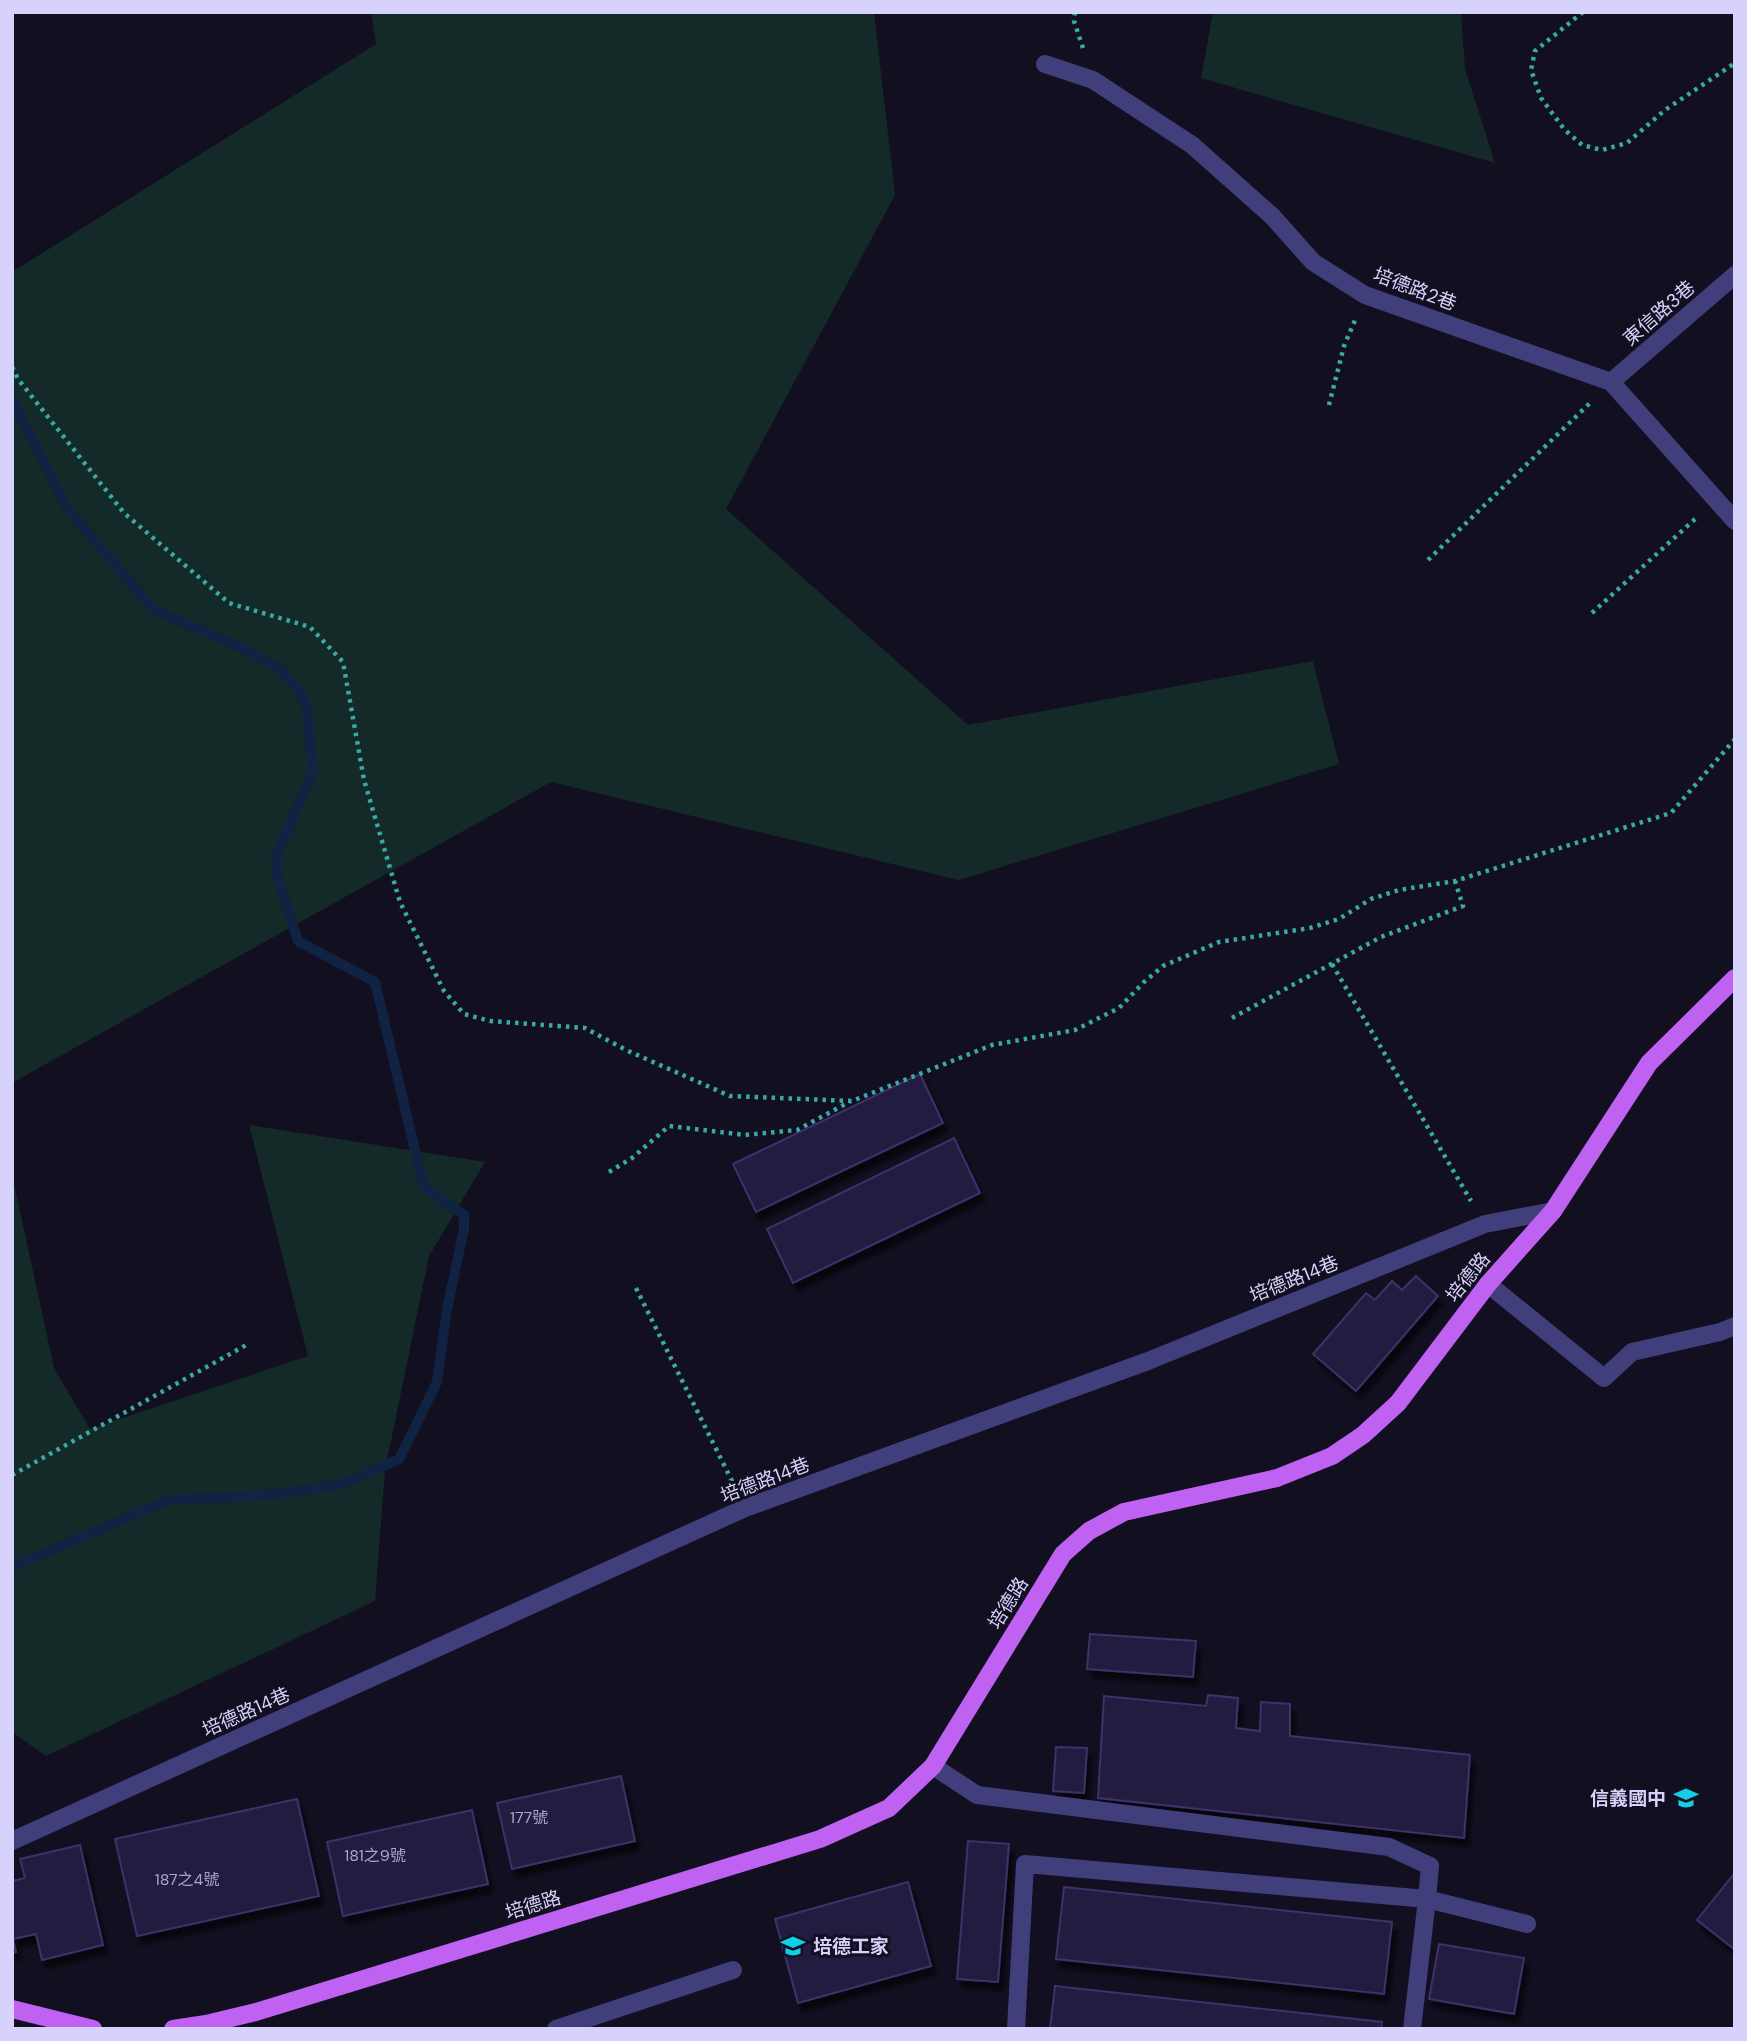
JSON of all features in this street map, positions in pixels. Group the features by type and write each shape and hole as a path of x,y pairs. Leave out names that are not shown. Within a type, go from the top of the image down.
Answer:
{"main road":[{"name":"培德路","path":"173,2029 256,2012 820,1839 889,1808 933,1766 1063,1554 1089,1531 1124,1512 1277,1478 1332,1456 1363,1435 1398,1403 1488,1283 1553,1211 1649,1063 1735,978"},
{"path":"12,2009 93,2029"}],"lane":[{"name":"培德路2巷","path":"1045,64 1093,80 1192,145 1272,216 1313,262 1366,295 1611,382 1735,521"},
{"name":"東信路3巷","path":"1611,382 1735,275"},
{"name":"培德路14巷","path":"12,1840 745,1508 1148,1361 1485,1224 1553,1211"},
{"path":"1488,1283 1604,1378 1632,1352 1720,1332 1735,1326"},
{"path":"933,1766 977,1795 1389,1847 1430,1866 1412,2029"},
{"path":"1016,2029 1025,1864 1427,1899 1527,1924"},
{"path":"556,2029 733,1970"}],"path":[{"path":"1583,12 1535,51 1531,70 1541,98 1564,129 1582,145 1602,150 1627,143 1665,110 1735,63"},
{"path":"1329,405 1344,346 1366,295"},
{"path":"12,367 18,379 124,513 229,603 310,627 343,662 364,780 400,902 444,991 464,1014 490,1021 585,1028 626,1050 730,1096 852,1101"},
{"path":"1428,560 1611,382"},
{"path":"1592,613 1716,500"},
{"path":"608,1172 632,1158 669,1126 745,1135 797,1130 852,1101 992,1045 1075,1030 1119,1008 1163,966 1219,942 1310,928 1339,919 1371,899 1399,890 1455,881 1671,813 1735,739"},
{"path":"1232,1018 1381,937 1463,906 1455,881"},
{"path":"1332,964 1485,1224"},
{"path":"636,1288 745,1508"},
{"path":"12,1475 248,1344"}],"green space":[{"path":"371,12 874,12 895,195 726,509 968,725 1313,661 1339,764 959,880 551,782 12,1083 12,272 376,44"},
{"path":"1213,12 1461,12 1465,69 1495,163 1201,78"},
{"path":"249,1125 485,1162 429,1256 385,1470 375,1601 46,1756 12,1732 12,1174 54,1368 90,1429 308,1356"}],"building":[{"path":"920,1074 943,1123 756,1212 733,1164"},
{"path":"954,1138 980,1193 793,1283 767,1229"},
{"path":"1416,1276 1438,1296 1356,1391 1313,1354 1366,1293 1375,1300 1392,1281 1402,1290"},
{"path":"1090,1634 1196,1641 1193,1677 1087,1669"},
{"path":"1208,1695 1238,1698 1236,1728 1260,1731 1261,1702 1290,1704 1290,1736 1470,1755 1464,1838 1098,1798 1104,1696 1206,1706"},
{"path":"1056,1747 1087,1748 1084,1793 1053,1791"},
{"path":"621,1776 635,1841 512,1869 497,1803"},
{"path":"297,1799 319,1896 137,1936 115,1839"},
{"path":"472,1810 488,1884 343,1916 327,1842"},
{"path":"968,1841 1009,1844 998,1982 957,1979"},
{"path":"80,1845 103,1945 42,1960 36,1934 13,1939 16,1952 12,1953 12,1881 25,1878 20,1859"},
{"path":"1733,1875 1735,1876 1735,1950 1697,1920"},
{"path":"908,1882 931,1966 798,2003 775,1919"},
{"path":"1064,1887 1392,1922 1384,1994 1056,1959"},
{"path":"1439,1944 1524,1958 1514,2014 1429,1999"},
{"path":"1055,1986 1382,2022 1381,2029 1050,2029"}],"waterway":[{"path":"12,399 67,508 154,610 246,650 279,668 301,692 307,712 313,771 276,856 277,875 298,941 375,982 424,1188 464,1215 464,1229 447,1309 437,1382 399,1459 343,1484 270,1495 168,1500 12,1567"}],"place":[{"name":"信義國中","path":"1686,1798"},
{"name":"培德工家","path":"793,1946"}]}
